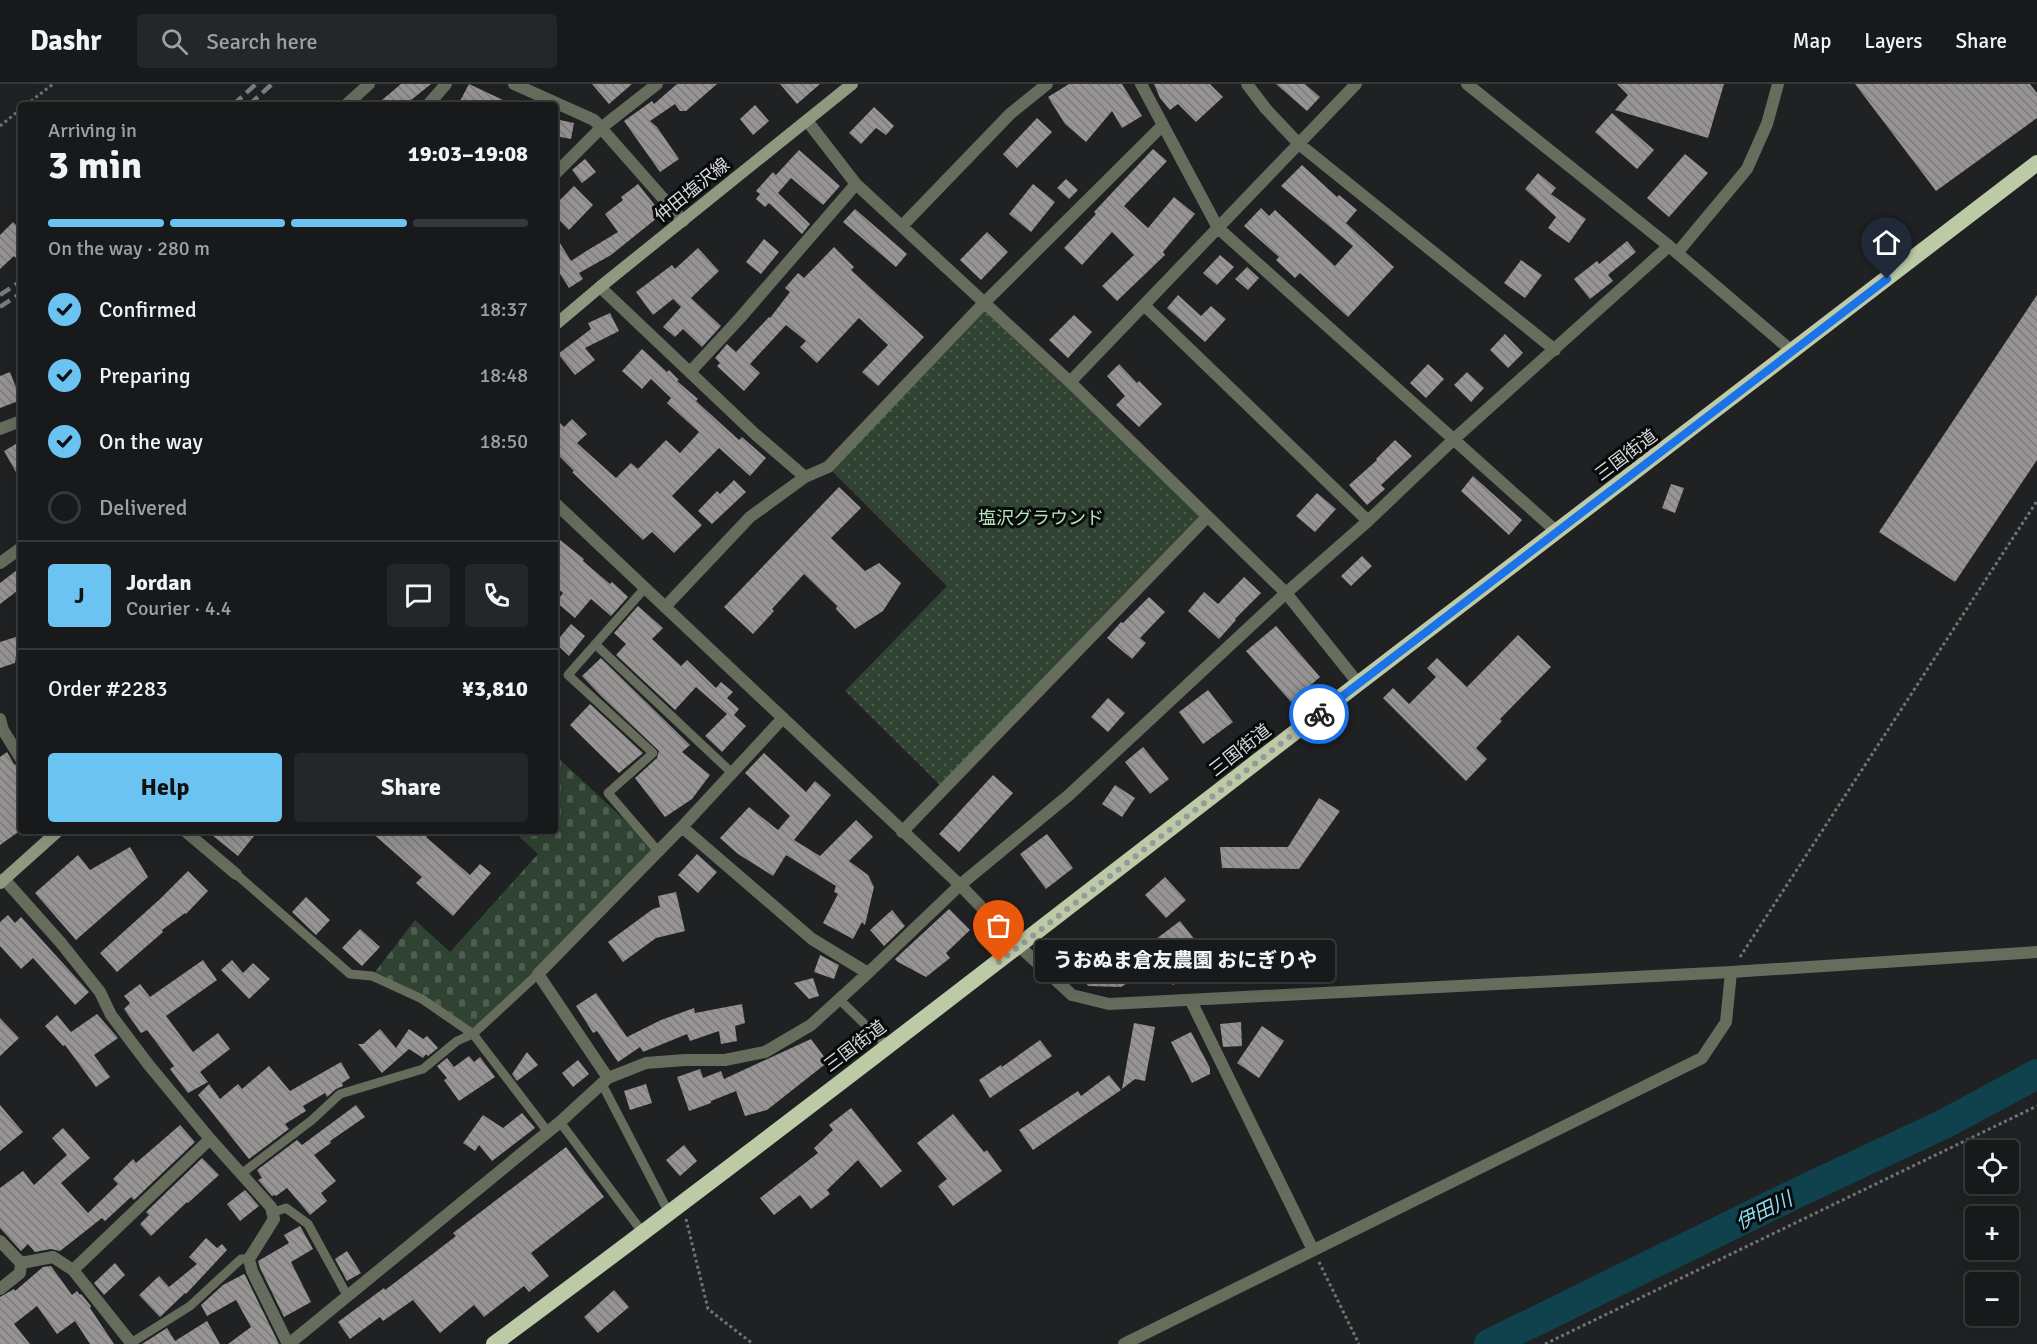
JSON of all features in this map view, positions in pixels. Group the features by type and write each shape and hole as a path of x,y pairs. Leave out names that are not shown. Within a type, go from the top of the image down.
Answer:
{"highway":[{"name":"三国街道","path":"494,1344 1018,946 2037,163"}],"main road":[{"name":"仲田塩沢線","path":"558,322 852,84"},
{"path":"2,881 55,834"}],"street":[{"path":"349,102 369,84"},
{"path":"431,102 446,84"},
{"path":"514,84 554,102"},
{"path":"558,171 601,128 657,84"},
{"path":"902,226 1010,114 1047,84"},
{"path":"1141,84 1218,228 1557,532"},
{"path":"1247,84 1266,109 1299,144 1555,350"},
{"path":"1070,382 1356,84"},
{"path":"1467,84 1673,249 1792,352"},
{"path":"2,881 60,943 100,992 111,1015 141,1056 210,1139 271,1207 274,1219 249,1259 252,1271 289,1344 548,1132 605,1081 646,1064 685,1060 725,1060 765,1052 811,1025 960,885 1069,795 1454,440 1673,249 1747,169 1767,124 1778,84"},
{"path":"558,104 594,120 683,221"},
{"path":"808,122 856,184 1070,382 1286,593 1358,683"},
{"path":"665,607 750,517 805,477 828,467 984,303 1163,125"},
{"path":"691,371 856,184"},
{"path":"600,287 755,434 805,477"},
{"path":"1144,305 1368,521"},
{"path":"0,429 18,422"},
{"path":"558,506 960,885 1018,946 1072,995 1109,1004 1731,972 2037,952"},
{"path":"902,832 1207,517"},
{"path":"0,563 18,550"},
{"path":"605,1081 538,974 682,827 783,718"},
{"path":"0,719 3,730 18,754"},
{"path":"682,827 812,939 868,973"},
{"path":"189,834 236,874"},
{"path":"1124,1344 1702,1058 1726,1022 1731,972"},
{"path":"1191,1000 1313,1250"},
{"path":"73,1270 210,1139"},
{"path":"0,1241 21,1263 20,1273 0,1289"},
{"path":"21,1263 53,1257 73,1270 132,1343"}],"lane":[{"path":"645,588 568,675 653,753 608,793 658,851"},
{"path":"595,644 732,773"},
{"path":"236,874 350,975 372,976 423,999 473,1034 548,1132"},
{"path":"241,1174 312,1120 340,1094 423,1069 457,1041 473,1034 538,974"},
{"path":"839,999 887,1046"},
{"path":"605,1081 675,1208"},
{"path":"560,1122 643,1233"},
{"path":"271,1213 286,1208 308,1224 348,1297"},
{"path":"132,1343 190,1306 241,1259 249,1259"}],"path":[{"path":"30,102 53,84"},
{"path":"0,126 18,111"},
{"path":"1731,972 2037,501"},
{"path":"1545,1344 2037,1106"},
{"path":"675,1208 708,1309 753,1344"},
{"path":"1313,1250 1359,1344"}],"green space":[{"name":"塩沢グラウンド","path":"984,303 1207,517 944,789 845,691 947,586 828,467"},
{"path":"558,758 658,851 473,1034 422,999 372,976 415,920 450,952 538,854 516,834 558,834"}],"building":[{"path":"401,84 431,84 409,102 380,102"},
{"path":"469,84 508,102 462,102 460,101"},
{"path":"592,84 632,84 609,104"},
{"path":"677,84 717,84 686,111 680,111 675,104 650,121 657,127 679,159 660,172 624,121 652,101 654,104"},
{"path":"780,84 820,84 797,104"},
{"path":"1069,84 1122,84 1142,116 1122,128 1112,111 1086,142 1065,124 1048,97"},
{"path":"1154,84 1210,84 1223,97 1196,122 1178,104 1170,110 1160,98"},
{"path":"1276,84 1305,84 1320,97 1307,111"},
{"path":"1617,84 1724,84 1708,138 1615,110 1628,95"},
{"path":"1855,84 2030,84 2037,93 2037,118 1936,191"},
{"path":"755,105 769,121 753,135 740,119"},
{"path":"874,107 894,126 886,135 876,128 861,144 849,133"},
{"path":"1612,113 1654,150 1637,169 1595,132"},
{"path":"1037,118 1052,132 1017,168 1003,154"},
{"path":"558,120 574,123 571,139 558,137"},
{"path":"1153,149 1167,161 1124,206 1148,228 1174,197 1195,214 1163,252 1165,255 1117,301 1102,286 1134,255 1112,232 1082,265 1064,248"},
{"path":"799,150 840,186 823,205 791,178 778,193 810,224 802,234 769,203 765,207 756,199 760,194 756,191 773,172 776,175"},
{"path":"1685,154 1708,173 1669,217 1647,198"},
{"path":"585,159 596,172 582,183 572,170"},
{"path":"1302,165 1337,197 1339,195 1357,210 1346,223 1394,267 1348,317 1300,273 1295,278 1276,260 1279,257 1244,226 1261,208 1269,216 1275,210 1335,266 1353,246 1281,186"},
{"path":"1538,173 1556,188 1551,194 1586,219 1569,243 1548,228 1556,217 1525,189"},
{"path":"1066,179 1078,190 1069,199 1057,188"},
{"path":"638,184 662,214 611,255 579,273 583,279 569,288 558,271 558,240 571,261 618,232 605,214 623,200 621,197"},
{"path":"1033,184 1055,202 1031,232 1009,214"},
{"path":"574,186 593,205 569,230 558,219 558,202"},
{"path":"855,209 907,254 896,267 843,222"},
{"path":"13,222 18,227 18,260 14,256 0,269 0,235"},
{"path":"987,232 1008,252 981,280 960,260"},
{"path":"764,239 779,252 761,274 746,262"},
{"path":"1627,241 1636,252 1608,275 1613,281 1590,299 1574,279 1597,261 1599,264"},
{"path":"834,247 854,267 851,270 924,337 878,386 862,372 888,345 859,318 817,363 800,347 806,341 786,325 750,364 760,373 744,391 717,366 720,363 715,358 727,344 736,352 770,318 790,292 785,288 798,273 804,278"},
{"path":"698,248 719,271 691,298 721,326 702,347 683,329 675,337 663,327 681,307 673,299 653,315 636,292 672,265 675,269"},
{"path":"1220,255 1234,267 1217,285 1203,273"},
{"path":"1521,260 1542,275 1525,298 1504,283"},
{"path":"1247,267 1259,278 1248,290 1235,279"},
{"path":"1178,295 1201,316 1211,306 1226,319 1205,342 1167,308"},
{"path":"2037,295 2037,460 1955,582 1879,532"},
{"path":"610,313 619,331 585,348 595,360 575,375 558,354 591,329 588,323"},
{"path":"1074,315 1092,332 1068,358 1049,340"},
{"path":"1505,334 1523,353 1508,368 1490,350"},
{"path":"642,349 667,372 669,370 679,380 677,381 698,399 696,401 739,440 742,437 766,458 750,476 719,448 672,496 702,525 674,553 652,532 643,540 572,472 574,471 558,455 558,421 564,427 572,419 587,434 577,443 616,478 631,463 638,469 666,440 680,453 699,432 667,403 671,398 651,379 642,389 622,371"},
{"path":"1119,364 1162,404 1139,427 1116,405 1125,396 1107,376"},
{"path":"1428,364 1444,379 1426,398 1410,383"},
{"path":"10,372 18,392 18,401 0,408 0,376"},
{"path":"1467,372 1484,388 1471,402 1454,385"},
{"path":"1395,440 1412,456 1381,485 1385,489 1367,505 1349,485"},
{"path":"18,443 18,476 4,451"},
{"path":"1473,476 1522,520 1509,535 1461,491"},
{"path":"734,480 746,492 712,524 698,511 717,491 720,494"},
{"path":"1671,484 1684,488 1675,513 1662,508"},
{"path":"839,487 861,508 831,538 865,571 879,563 901,583 883,611 855,629 836,609 837,606 804,574 753,634 724,607"},
{"path":"1317,493 1336,509 1315,532 1296,516"},
{"path":"558,538 628,597 611,616 591,599 575,618 558,604 558,599 563,593 558,589"},
{"path":"1362,556 1372,566 1351,586 1341,576"},
{"path":"18,569 18,590 0,604 0,583"},
{"path":"1244,577 1261,593 1219,639 1188,611 1204,592 1218,604"},
{"path":"1149,597 1165,612 1140,638 1146,643 1132,659 1107,638"},
{"path":"638,606 663,628 652,639 681,666 687,660 716,688 721,682 733,692 727,698 739,709 734,715 746,726 722,752 705,736 727,714 696,687 675,710 616,655 626,644 614,633"},
{"path":"571,624 585,636 569,656 558,646 558,639"},
{"path":"1276,626 1320,677 1291,702 1246,651"},
{"path":"1518,635 1551,667 1500,719 1502,721 1476,748 1487,759 1466,781 1383,698 1393,688 1409,704 1436,677 1427,668 1437,658 1467,687"},
{"path":"18,636 15,663 0,668 0,642"},
{"path":"601,658 690,745 682,752 710,775 692,799 665,817 635,778 657,758 659,751 582,676"},
{"path":"1208,690 1233,722 1203,744 1179,712"},
{"path":"1108,698 1125,713 1108,732 1091,717"},
{"path":"590,704 643,753 619,773 570,725"},
{"path":"1143,747 1169,779 1150,794 1125,762"},
{"path":"7,752 14,764 18,766 18,832 0,845 0,757"},
{"path":"764,753 806,792 815,781 831,795 794,840 820,856 856,820 873,837 849,861 868,875 874,887 865,925 862,922 853,939 823,923 838,894 834,892 836,886 786,855 773,876 738,854 720,838 749,807 778,830 790,816 745,773"},
{"path":"993,775 1013,793 959,852 939,834"},
{"path":"1115,785 1135,798 1122,817 1102,804"},
{"path":"1319,798 1340,811 1299,869 1222,868 1220,847 1288,847"},
{"path":"211,834 256,834 238,856"},
{"path":"373,834 428,834 426,837 470,875 480,864 491,873 453,916 416,883 422,877"},
{"path":"1047,834 1073,868 1046,889 1020,854"},
{"path":"130,847 148,877 76,940 35,893 78,855 90,870"},
{"path":"697,854 717,872 698,893 678,875"},
{"path":"188,871 208,891 186,914 162,930 163,932 117,972 100,953"},
{"path":"1165,877 1186,900 1166,918 1145,895"},
{"path":"676,892 685,931 656,938 623,962 608,942 653,909 660,907 658,896"},
{"path":"306,897 330,920 316,935 292,912"},
{"path":"949,909 970,930 946,953 950,958 926,977 895,959"},
{"path":"892,910 905,926 884,946 870,930"},
{"path":"8,915 15,923 21,917 89,992 75,1005 33,958 21,969 0,946 0,922"},
{"path":"1180,921 1211,960 1173,985 1158,964 1121,987 1088,986 1082,974 1119,948 1128,960"},
{"path":"360,929 380,947 362,966 342,948"},
{"path":"820,955 839,965 834,979 814,972"},
{"path":"203,960 217,980 166,1016 193,1052 218,1033 230,1049 200,1072 208,1082 188,1093 170,1069 174,1066 147,1030 141,1033 124,1009 130,1003 124,996 140,984 150,997"},
{"path":"232,960 243,973 253,963 270,979 249,999 221,970"},
{"path":"813,978 819,996 809,999 794,983"},
{"path":"596,993 627,1037 661,1020 694,1008 695,1013 742,1004 745,1023 735,1026 737,1041 721,1044 719,1031 690,1041 687,1034 643,1052 640,1047 618,1062 597,1031 593,1033 576,1006"},
{"path":"97,1014 118,1038 94,1055 110,1077 96,1087 65,1045 63,1046 45,1026 57,1015 71,1032"},
{"path":"0,1018 19,1038 0,1056"},
{"path":"1241,1022 1242,1046 1223,1047 1220,1024"},
{"path":"1134,1023 1155,1027 1145,1081 1135,1079 1122,1089"},
{"path":"1262,1026 1284,1041 1259,1078 1237,1063"},
{"path":"380,1029 396,1048 409,1029 423,1039 427,1036 438,1048 423,1058 409,1049 382,1073 358,1044 363,1044"},
{"path":"1191,1032 1210,1068 1210,1074 1192,1083 1171,1042"},
{"path":"811,1039 828,1062 767,1110 745,1116 736,1091 689,1111 677,1077 700,1069 703,1078 721,1071 724,1079"},
{"path":"1040,1040 1052,1056 990,1098 979,1080"},
{"path":"527,1052 538,1065 517,1081 512,1074"},
{"path":"469,1056 474,1062 480,1057 495,1077 459,1101 444,1080 447,1078 437,1066 447,1058 454,1067"},
{"path":"578,1060 589,1074 573,1087 562,1073"},
{"path":"341,1062 350,1078 342,1083 343,1086 327,1097 325,1093 303,1106 306,1111 285,1124 289,1129 249,1159 198,1095 209,1084 220,1099 238,1084 242,1089 269,1066 290,1091"},
{"path":"1109,1075 1121,1090 1033,1150 1019,1130 1078,1091 1081,1096"},
{"path":"646,1084 652,1103 630,1110 624,1091"},
{"path":"0,1105 23,1132 0,1151"},
{"path":"356,1105 365,1117 314,1155 336,1181 321,1193 327,1201 310,1215 287,1188 276,1196 272,1196 258,1180 262,1178 257,1170 297,1140 302,1145"},
{"path":"851,1108 902,1171 881,1188 858,1160 827,1190 830,1194 811,1209 800,1195 774,1215 760,1198 818,1153 814,1148 833,1130 829,1125"},
{"path":"522,1113 535,1128 492,1161 479,1145 475,1151 463,1143 483,1115 503,1128"},
{"path":"953,1114 984,1152 987,1150 1002,1171 953,1206 938,1186 947,1179 917,1143"},
{"path":"180,1125 195,1142 134,1200 131,1197 105,1221 102,1218 60,1251 51,1249 35,1252 28,1244 21,1251 0,1228 0,1188 23,1171 34,1185 67,1155 52,1138 63,1128 90,1158 61,1183 88,1213 118,1184 113,1179 133,1159 136,1163"},
{"path":"684,1145 697,1161 680,1176 666,1160"},
{"path":"566,1147 604,1197 531,1253 549,1276 529,1292 524,1286 484,1317 474,1305 440,1333 413,1300 383,1321 380,1317 350,1339 338,1322 434,1253 456,1236 453,1233"},
{"path":"202,1158 219,1175 151,1236 140,1224 149,1215 146,1212"},
{"path":"245,1190 259,1206 240,1221 227,1204"},
{"path":"300,1226 313,1249 291,1262 311,1302 284,1317 258,1261 289,1243 284,1235"},
{"path":"206,1238 217,1248 222,1244 227,1250 186,1294 160,1317 139,1295 159,1276 169,1287 197,1264 189,1257"},
{"path":"347,1251 361,1273 347,1281 335,1259"},
{"path":"115,1263 125,1275 104,1295 94,1283"},
{"path":"51,1266 72,1295 77,1291 91,1306 90,1308 114,1344 90,1344 75,1321 57,1334 37,1306 14,1324 30,1344 0,1344 0,1297 14,1289 15,1291 43,1267"},
{"path":"244,1274 279,1344 228,1344 251,1327 236,1300 207,1316 201,1305 223,1285"},
{"path":"614,1290 629,1307 598,1333 584,1317"},
{"path":"207,1321 220,1344 142,1344 167,1328 175,1341"}],"waterway":[{"name":"伊田川","path":"1489,1344 1801,1191 1944,1124 2037,1074"}],"railway":[{"path":"236,102 256,84"},
{"path":"252,102 272,84"},
{"path":"0,295 18,283"},
{"path":"0,307 18,295"}],"way so far":[{"path":"999,962 1319,714"}],"place":[{"name":"うおぬま倉友農園 おにぎりや","path":"999,962"}],"route":[{"path":"1319,714 1887,279"}]}
